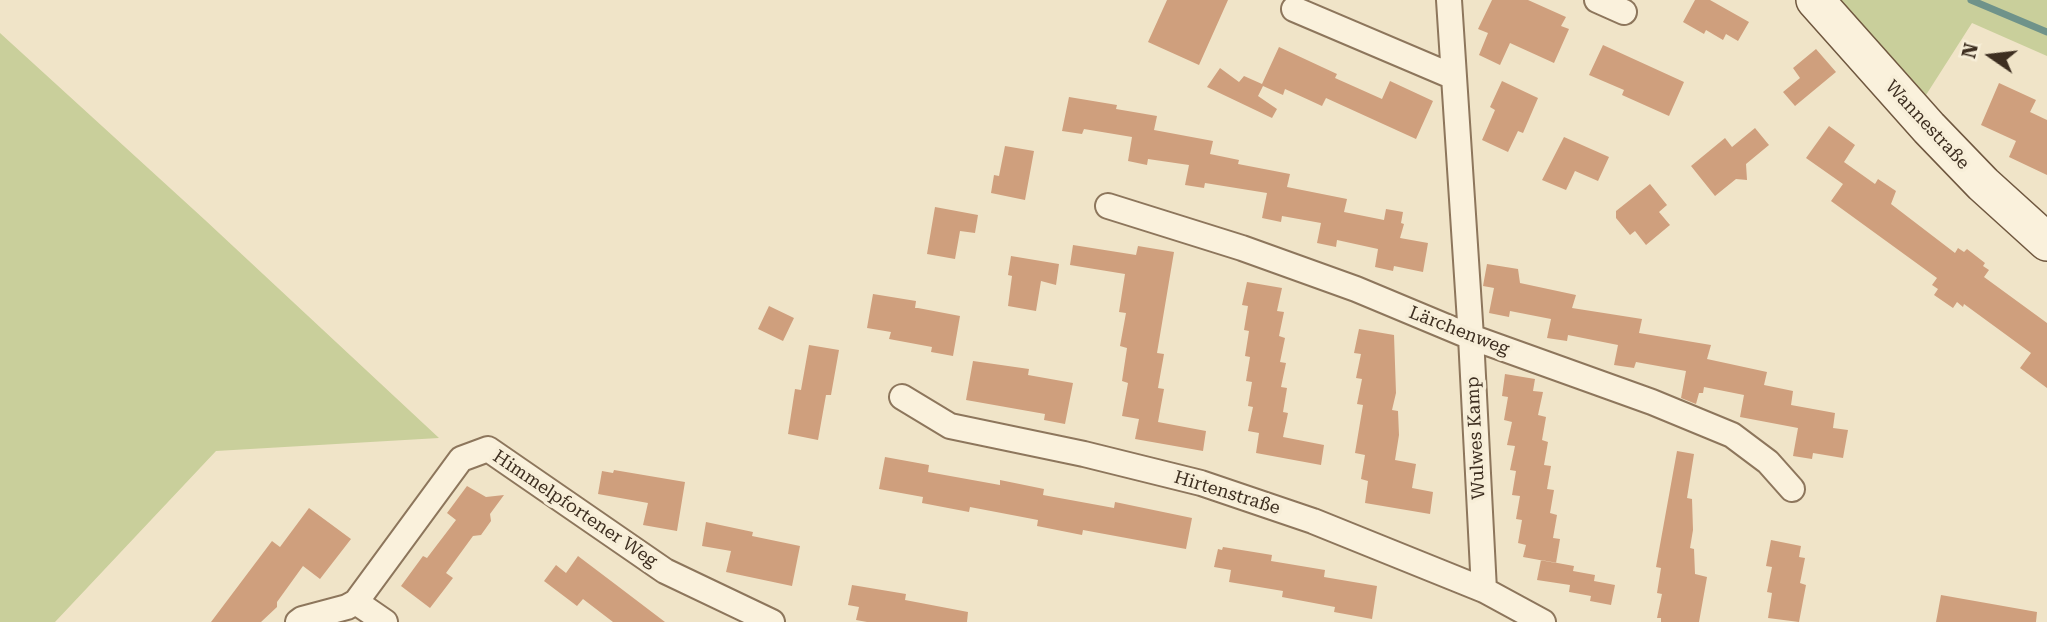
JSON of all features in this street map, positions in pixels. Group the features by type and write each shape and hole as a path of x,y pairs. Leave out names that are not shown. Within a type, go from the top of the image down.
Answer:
{"street":[{"name":"Wulwes Kamp","path":"1449,0 1484,590"},
{"path":"1597,0 1625,12"},
{"name":"Wannestraße","path":"1815,0 1929,128 1983,184 2047,242"},
{"path":"1294,9 1454,77"},
{"name":"Lärchenweg","path":"1108,206 1242,248 1330,280 1471,337 1652,402 1732,435 1768,462 1793,489"},
{"name":"Hirtenstraße","path":"902,397 950,426 1084,454 1212,486 1313,521 1484,590 1543,622"},
{"name":"Himmelpfortener Weg","path":"356,602 461,459 488,449 665,570 772,622"},
{"path":"298,622 348,607 356,602 385,622"}],"green space":[{"path":"1836,0 2047,0 2047,56 1972,23 1926,95"},
{"path":"0,33 439,438 216,451 55,622 0,622"}],"building":[{"path":"1167,0 1228,0 1199,65 1148,42"},
{"path":"1492,0 1528,0 1566,17 1561,26 1569,29 1554,63 1510,43 1500,65 1479,55 1488,33 1478,29"},
{"path":"1695,0 1710,0 1749,22 1738,41 1726,34 1723,40 1706,30 1704,34 1683,22"},
{"path":"1603,45 1684,82 1669,116 1622,95 1624,90 1589,75"},
{"path":"1279,47 1337,74 1335,78 1382,99 1390,81 1433,101 1416,139 1326,98 1322,106 1285,89 1283,95 1263,86 1258,96 1277,109 1272,118 1207,87 1220,68 1239,82 1244,76 1262,84"},
{"path":"1816,49 1836,72 1795,106 1783,92 1800,78 1793,68"},
{"path":"1502,81 1538,98 1523,133 1518,131 1508,152 1482,140 1495,110 1490,107"},
{"path":"1999,83 2036,100 2030,112 2047,120 2047,175 2009,157 2016,141 1981,125"},
{"path":"1069,97 1117,105 1116,109 1157,116 1154,130 1213,141 1210,154 1239,160 1238,164 1290,174 1287,187 1347,199 1344,212 1384,220 1386,209 1403,212 1401,223 1404,224 1400,238 1428,243 1423,272 1394,266 1393,271 1375,267 1378,249 1337,240 1336,247 1317,243 1321,223 1282,216 1281,222 1262,218 1267,193 1205,183 1204,188 1185,185 1189,165 1148,159 1147,165 1128,161 1132,137 1084,129 1082,134 1062,131"},
{"path":"1829,126 1855,145 1844,162 1875,184 1878,179 1896,191 1891,204 1955,253 1958,248 1964,252 1967,249 1985,263 1983,266 1989,270 1984,277 2047,323 2047,388 2020,368 2031,353 1964,304 1963,307 1957,302 1953,308 1934,295 1938,289 1932,285 1937,278 1831,201 1843,184 1806,158"},
{"path":"1755,128 1769,145 1746,164 1747,180 1736,179 1715,196 1691,166 1725,138 1732,147"},
{"path":"1564,137 1609,157 1598,181 1575,171 1566,190 1542,180"},
{"path":"1005,146 1034,151 1025,200 991,193 994,175 999,176"},
{"path":"1650,184 1667,205 1659,212 1670,225 1646,245 1635,231 1630,235 1616,218 1616,211"},
{"path":"935,207 978,215 975,233 960,231 955,259 927,254"},
{"path":"1073,245 1136,255 1138,246 1174,252 1157,353 1164,354 1158,388 1164,389 1158,422 1206,431 1203,451 1135,439 1139,419 1122,416 1128,383 1122,381 1127,348 1120,346 1126,313 1119,312 1125,274 1070,265"},
{"path":"1011,256 1059,264 1056,285 1041,281 1036,311 1008,306 1012,276 1008,275"},
{"path":"1487,264 1518,269 1520,283 1576,295 1572,308 1642,319 1639,333 1711,345 1707,359 1767,372 1764,385 1793,391 1791,405 1835,413 1833,428 1848,430 1843,458 1813,453 1812,459 1793,456 1798,428 1740,417 1744,395 1704,387 1696,404 1681,398 1686,371 1636,362 1634,368 1614,365 1618,345 1568,335 1567,341 1547,338 1551,319 1510,311 1509,317 1489,313 1494,288 1483,286"},
{"path":"1247,282 1282,288 1277,311 1284,312 1279,336 1285,338 1280,362 1286,363 1281,387 1287,388 1283,412 1288,413 1283,437 1324,445 1321,465 1256,453 1259,433 1248,431 1253,407 1248,406 1252,382 1246,381 1250,357 1245,356 1249,331 1244,330 1248,306 1242,305"},
{"path":"873,294 916,301 915,308 960,316 953,356 931,352 932,347 889,339 891,332 867,328"},
{"path":"769,306 794,318 783,341 758,329"},
{"path":"1359,329 1394,335 1396,393 1392,410 1398,411 1399,435 1395,460 1416,464 1412,488 1433,492 1430,514 1365,503 1368,481 1361,479 1365,455 1355,453 1363,405 1357,404 1362,379 1356,378 1361,354 1354,353"},
{"path":"809,345 839,350 831,395 826,395 818,440 788,434 795,389 801,390"},
{"path":"973,361 1029,369 1028,375 1073,383 1065,424 1044,420 1045,414 966,400"},
{"path":"1505,374 1535,379 1533,391 1543,392 1538,415 1546,417 1542,440 1548,442 1544,465 1551,466 1547,489 1554,490 1550,513 1557,515 1553,538 1560,539 1556,563 1523,557 1526,545 1518,543 1522,520 1516,519 1520,496 1512,495 1516,471 1510,470 1515,446 1507,445 1512,422 1504,420 1508,397 1502,396"},
{"path":"1677,451 1694,454 1687,498 1692,499 1693,530 1690,548 1694,549 1695,574 1707,577 1699,622 1661,622 1661,618 1657,618 1662,594 1657,593 1661,568 1656,567"},
{"path":"885,457 929,465 928,472 1000,485 1000,480 1044,489 1043,495 1114,508 1115,502 1192,518 1186,549 1083,530 1082,535 1037,526 1038,520 970,507 969,512 922,503 923,497 879,489"},
{"path":"614,470 685,482 677,531 643,525 648,503 598,494 602,471 613,473"},
{"path":"467,486 486,497 504,495 490,514 491,521 481,535 473,536 446,573 453,578 430,608 401,586 423,556 427,558 456,520 447,513"},
{"path":"309,508 351,539 320,579 303,566 277,602 277,607 261,622 211,622 272,541 280,547"},
{"path":"706,522 753,532 752,536 800,546 792,586 726,572 731,551 702,546"},
{"path":"1771,540 1801,546 1799,557 1805,558 1800,583 1806,585 1799,622 1768,618 1772,593 1767,592 1772,567 1766,566"},
{"path":"1223,547 1272,555 1271,561 1325,570 1324,577 1377,586 1372,619 1334,612 1335,607 1282,597 1283,591 1229,582 1231,570 1214,567 1218,549 1222,550"},
{"path":"578,556 665,622 613,622 583,599 577,606 544,581 556,565 566,573"},
{"path":"1541,560 1574,566 1573,571 1595,575 1594,581 1615,585 1611,605 1590,601 1591,596 1569,592 1570,585 1537,580"},
{"path":"852,585 906,594 905,600 968,612 967,622 856,620 859,607 848,605"},
{"path":"1941,595 2037,612 2036,622 1936,622"}],"waterway":[{"path":"1971,0 2047,32"}]}
